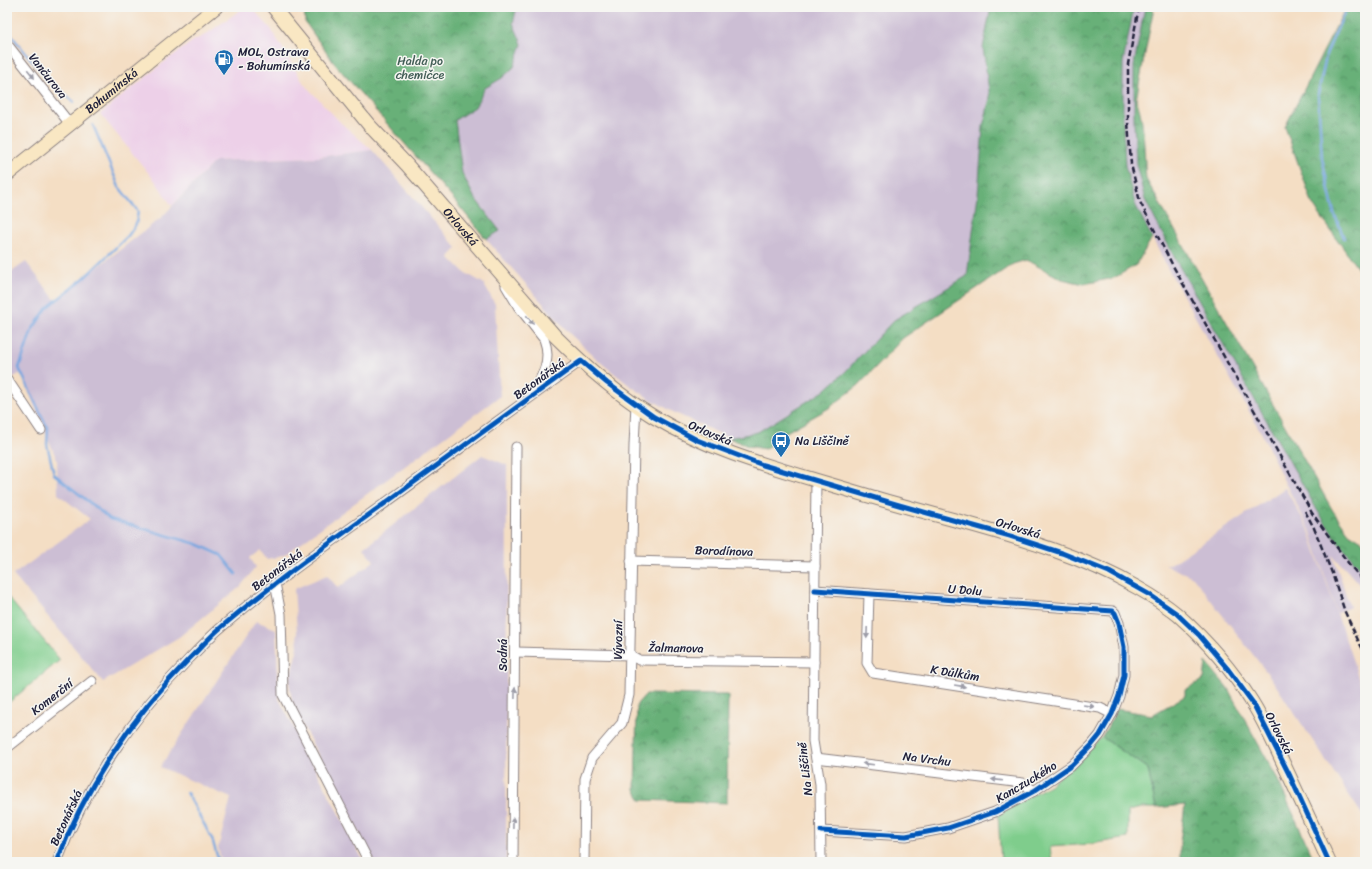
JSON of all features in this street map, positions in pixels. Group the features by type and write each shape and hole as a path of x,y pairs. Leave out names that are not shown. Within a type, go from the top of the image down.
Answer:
{"main road":[{"name":"Bohumínská","path":"7,175 206,12 216,7"},
{"name":"Orlovská","path":"273,7 365,119 407,165 555,336 580,361 607,383 654,417 697,440 763,465 1010,536 1062,553 1115,575 1150,595 1176,613 1199,635 1227,668 1253,703 1290,776 1329,862"}],"street":[{"name":"Vančurova","path":"7,44 70,124"},
{"path":"501,275 512,296 544,338 546,344 547,361 544,373 526,400"},
{"name":"Betonářská","path":"57,862 92,788 121,740 146,706 174,674 216,631 276,583 580,361"},
{"path":"7,378 41,430"},
{"name":"Vývozní","path":"584,862 585,779 592,758 622,723 629,696 631,561 636,404"},
{"name":"Sodná","path":"513,862 516,447"},
{"name":"Na Liščině","path":"816,480 813,741 820,784 821,862"},
{"name":"Borodínova","path":"631,561 816,566"},
{"name":"Betonářská","path":"276,583 281,614 283,695 369,862"},
{"name":"U Dolu","path":"815,590 1113,611"},
{"name":"K Důlkům","path":"869,594 867,664 873,672 1100,708 1112,714"},
{"name":"Kanczuckého","path":"821,831 906,836 948,828 995,812 1034,791 1067,768 1082,756 1100,735 1112,714 1119,696 1124,675 1124,647 1119,622 1113,611"},
{"name":"Žalmanova","path":"515,652 630,655 639,660 814,662"},
{"name":"Komerční","path":"7,748 92,681"},
{"name":"Na Vrchu","path":"816,758 1023,784 1034,791"}],"shaded area":[{"path":"517,7 991,7 983,48 990,98 983,127 978,195 967,276 939,294 824,391 758,432 729,438 675,413 650,399 629,385 600,362 570,334 486,239 500,231 474,197 462,173 455,120 475,107 485,88 502,78 514,67 522,44 513,23"},
{"path":"1134,7 1145,7 1134,65 1134,122 1136,164 1145,200 1178,264 1317,510 1338,542 1365,574 1365,591 1333,555 1350,607 1337,613 1310,530 1285,483 1262,434 1168,269 1135,204 1125,165 1123,122 1123,63"},
{"path":"242,9 253,9 271,29 304,84 341,123 372,150 318,157 215,161 172,206 156,182 100,114 163,63 193,41 205,35"},
{"path":"372,150 457,248 449,257 464,272 483,283 495,304 500,396 283,556 267,559 260,550 250,558 256,567 240,587 179,637 103,682 13,575 90,519 58,494 57,460 21,373 10,379 7,375 7,275 26,262 57,302 76,284 162,217 215,161 318,157"},
{"path":"482,455 507,465 506,862 374,862 293,707 289,682 298,647 294,589 327,575 338,588 374,561 364,548"},
{"path":"1285,488 1308,528 1365,697 1365,819 1271,678 1193,577 1165,565 1169,565"},
{"path":"256,621 276,629 279,699 364,862 222,862 218,848 231,798 160,767"}],"green space":[{"name":"Halda po chemičce","path":"304,7 517,7 513,23 522,44 514,67 502,78 485,88 475,107 455,120 462,173 474,197 500,231 486,239 454,200 334,63 305,22"},
{"path":"991,7 1134,7 1123,63 1125,165 1135,204 1152,238 1136,265 1114,278 1084,284 1062,279 1026,260 1013,264 903,338 859,385 829,408 781,435 765,449 748,446 729,438 758,432 824,391 845,372 894,320 967,276 978,195 983,127 990,98 983,48"},
{"path":"1145,7 1154,7 1136,100 1143,127 1146,179 1333,511 1349,533 1365,543 1365,574 1338,542 1317,510 1178,264 1145,200 1136,164 1134,65"},
{"path":"1346,7 1365,7 1365,279 1313,205 1285,127"},
{"path":"7,596 60,660 7,704"},
{"path":"1206,662 1227,687 1276,776 1315,862 1180,862 1180,842 1185,805 1156,808 1148,769 1102,737 1117,709 1152,715 1185,696 1185,690 1204,679"},
{"path":"646,694 728,695 727,803 641,800 635,790 637,704"},
{"path":"1102,737 1148,769 1156,808 1141,808 1128,811 1128,838 1090,844 1050,847 1052,862 1001,862 998,814 1050,785"}],"waterway":[{"path":"1344,238 1334,213 1322,158 1318,94 1327,52 1347,7"},
{"path":"7,30 46,78 74,102"},
{"path":"93,125 119,187 138,211 136,224 128,236 84,278 47,308 32,330 19,368 48,429 47,444 54,474 110,519 197,544 221,555 236,574"},
{"path":"187,793 212,839 219,862"}],"railway":[{"path":"1139,7 1128,64 1128,122 1131,164 1140,202 1173,266 1312,513 1349,564 1365,583"},
{"path":"1305,511 1314,528 1332,573 1345,612 1365,653"}],"cycle path":[{"path":"57,862 68,834 82,806 112,753 168,681 214,633 296,568 581,361 607,383 654,417 697,440 763,465 1010,536 1062,553 1109,572 1150,595 1176,613 1199,635 1227,668 1253,703 1290,776 1329,862"},
{"path":"815,590 1113,611 1119,623 1124,647 1124,675 1119,696 1112,714 1100,735 1072,765 1034,791 995,812 948,828 906,836 821,831"}],"place":[{"name":"MOL, Ostrava - Bohumínská","path":"224,76"},
{"name":"Na Liščině","path":"781,458"}]}
